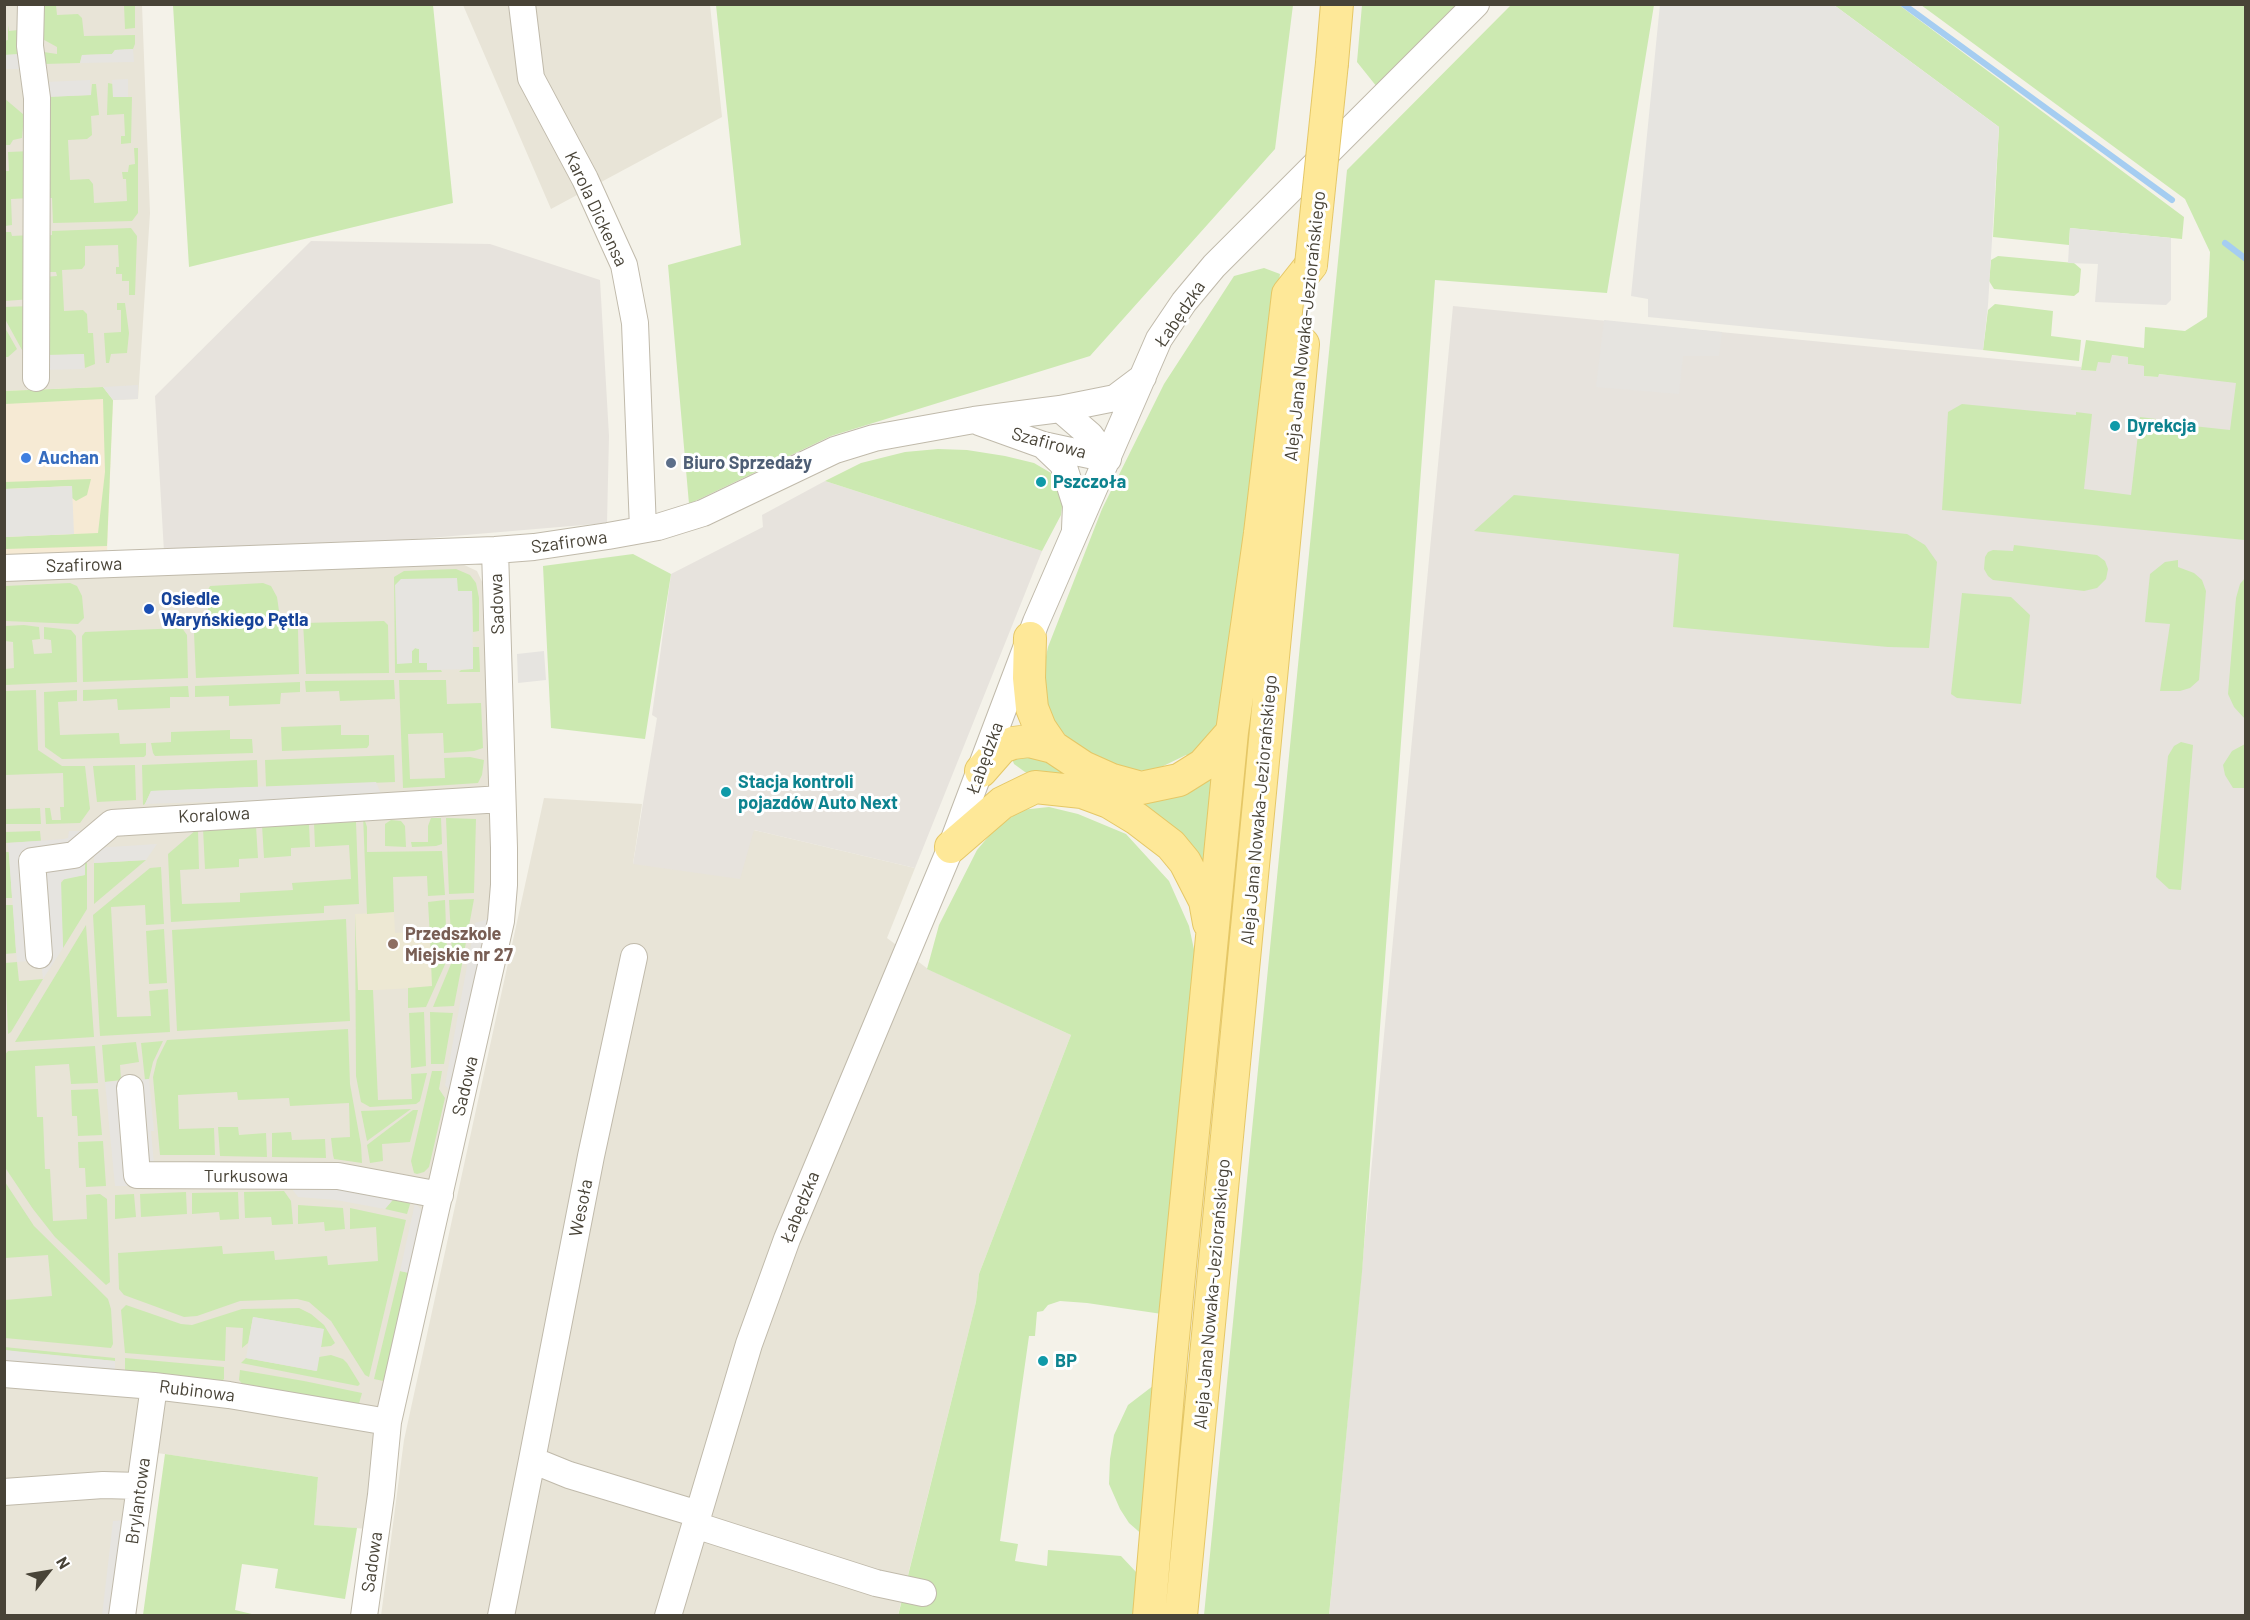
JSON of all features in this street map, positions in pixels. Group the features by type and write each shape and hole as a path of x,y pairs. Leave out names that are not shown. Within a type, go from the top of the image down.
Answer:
{"main road":[{"name":"Aleja Jana Nowaka-Jeziorańskiego","path":"1182,1616 1337,4"},
{"path":"1149,1616 1170,1368 1232,732 1260,533 1288,294 1311,265"},
{"path":"1030,638 1029,678 1032,708 1040,728 1053,747"},
{"path":"1212,941 1205,901 1185,862 1171,844 1137,819 1108,802 1082,792 1035,787 1010,774 992,750 1013,743 1029,741 1053,747 1083,767 1112,780 1141,788 1179,780 1203,765 1232,732"},
{"path":"951,847 1002,803 1035,787"}],"street":[{"path":"31,4 30,46 37,98 36,378"},
{"name":"Karola Dickensa","path":"522,4 531,78 585,179 624,265 635,322 643,529"},
{"name":"Łabędzka","path":"668,1616 765,1297 787,1239 992,750 1030,638 1159,339 1184,302 1214,266 1476,4"},
{"path":"974,420 1060,409 1115,398 1143,377"},
{"path":"1060,409 1090,435 1108,459"},
{"name":"Szafirowa","path":"4,568 534,548 643,529 703,513 835,450 874,438 974,420 1043,445 1108,459"},
{"path":"1043,445 1063,464 1076,505 1075,536"},
{"name":"Sadowa","path":"364,1616 381,1495 388,1422 501,921 504,885 495,550"},
{"name":"Koralowa","path":"39,955 32,861 74,855 112,823 502,799"},
{"name":"Wesoła","path":"501,1616 591,1156 634,957"},
{"name":"Turkusowa","path":"130,1088 137,1175 338,1176 440,1195"},
{"name":"Rubinowa","path":"4,1374 154,1386 229,1395 388,1422"},
{"name":"Brylantowa","path":"122,1616 154,1386"},
{"path":"532,1460 876,1583 923,1593"},
{"path":"4,1492 103,1485 140,1486"}],"shaded area":[{"path":"1660,4 1834,5 1999,127 1983,350 1648,317 1648,299 1631,296"},
{"path":"4,5 142,5 150,213 138,399 113,400 103,387 5,391"},
{"path":"463,5 710,5 722,117 551,209"},
{"path":"133,49 134,62 80,63 82,55 112,54 115,50"},
{"path":"22,54 22,69 5,69 4,55"},
{"path":"128,79 128,97 113,97 112,80"},
{"path":"90,80 91,95 46,97 45,82"},
{"path":"2070,228 2171,238 2171,300 2166,305 2095,302 2098,264 2068,263"},
{"path":"311,241 490,244 600,280 609,436 607,523 382,542 164,552 155,396"},
{"path":"1453,306 2081,367 2081,370 2096,371 2097,361 2111,355 2128,357 2128,364 2144,366 2144,376 2158,377 2158,374 2245,383 2245,1615 1329,1616"},
{"path":"1604,320 1722,332 1719,356 1683,356 1679,394 1596,387"},
{"path":"84,354 84,369 46,370 46,355"},
{"path":"138,385 138,399 113,400 103,387"},
{"path":"103,387 113,400 107,553 5,557 4,391"},
{"path":"825,481 1042,551 915,868 754,830 740,879 633,864 657,718 652,715 671,574 763,527 762,515"},
{"path":"72,486 74,534 5,537 5,489"},
{"path":"460,563 477,571 484,586 494,842 491,918 369,1529 313,1525 318,1477 144,1451 131,1615 5,1615 4,579"},
{"path":"457,578 458,591 472,591 473,669 427,670 427,663 419,663 419,649 415,648 412,651 412,663 397,664 395,585 401,579"},
{"path":"544,651 546,680 518,683 517,654"},
{"path":"376,782 382,796 145,804 151,791"},
{"path":"544,798 642,804 633,864 754,830 915,868 887,938 928,969 1071,1035 979,1274 976,1302 898,1615 381,1616 404,1440"},
{"path":"69,831 85,831 85,875 61,880 63,948 43,979 41,960 17,962 8,843 64,839 68,838"},
{"path":"157,844 146,860 94,863 94,848"},
{"name":"Przedszkole Miejskie nr 27","path":"394,912 395,933 430,931 432,987 358,991 355,914"},
{"path":"491,918 454,1096 445,1085 475,923"},
{"path":"149,1079 156,1186 115,1186 105,1082"},
{"path":"288,1184 396,1196 385,1209 336,1200 298,1197"},
{"path":"415,1203 424,1213 414,1274 400,1271"},
{"path":"253,1317 324,1329 317,1371 246,1358"},
{"path":"4,1350 115,1361 115,1374 5,1363"},
{"path":"127,1520 115,1615 102,1616 113,1521"}],"green space":[{"path":"38,5 56,5 57,15 78,14 82,18 84,36 135,35 133,49 115,50 112,54 82,55 80,63 44,64 37,51 57,54 57,47 37,36"},
{"path":"124,5 135,5 135,28 125,29"},
{"path":"173,5 433,5 453,203 189,267"},
{"path":"716,5 1293,5 1275,149 1090,356 831,436 689,504 668,265 741,245"},
{"path":"1362,5 1456,5 1377,87 1357,62"},
{"path":"1511,5 1654,5 1607,293 1435,280 1362,1272 1329,1615 1204,1615 1347,170"},
{"path":"1834,5 1899,5 2184,217 2182,239 2070,228 2069,245 1993,237 1999,127"},
{"path":"1921,5 2245,5 2245,540 1942,510 1948,412 1962,404 2076,415 2076,412 2092,414 2084,489 2131,495 2140,417 2156,419 2156,422 2230,430 2236,383 2159,374 2158,377 2144,376 2144,366 2128,364 2128,357 2112,355 2110,363 2098,362 2096,371 2081,370 2086,340 2144,348 2145,327 2185,331 2207,317 2210,252 2185,199"},
{"path":"8,25 9,31 18,30 22,54 5,55 4,41 8,40"},
{"path":"108,83 113,84 113,97 132,97 131,143 121,144 121,136 125,136 124,114 107,115"},
{"path":"92,84 96,84 99,115 91,116 92,135 87,139 68,140 70,180 89,179 93,184 94,203 127,201 126,179 123,179 122,172 128,172 129,165 135,164 134,148 138,148 138,213 132,221 53,223 52,198 44,198 44,97 91,95"},
{"path":"4,98 24,115 22,138 13,140 10,145 5,145"},
{"path":"32,151 32,198 11,199 12,225 5,226 4,171 9,171 8,152"},
{"path":"131,228 137,236 135,295 129,295 129,281 122,281 122,274 116,274 116,267 119,267 118,245 85,246 85,265 82,269 62,270 64,311 83,310 87,314 88,333 93,333 95,364 85,368 84,354 43,356 44,277 57,276 56,272 44,272 44,236 52,235 52,231"},
{"path":"4,232 11,232 12,236 31,235 31,299 5,301"},
{"path":"1998,256 2074,263 2081,269 2079,292 2074,296 1994,289 1989,281 1991,260"},
{"path":"1264,268 1280,274 1225,706 1215,732 1194,755 1186,755 1153,771 1120,770 1083,755 1053,721 1039,689 1048,647 1102,509 1164,384 1234,276"},
{"path":"117,303 125,303 129,333 127,353 111,354 109,363 106,363 104,333 121,332 121,310 117,310"},
{"path":"1995,304 2053,311 2051,336 2081,340 2079,361 1983,350 1988,310"},
{"path":"31,306 30,350 22,350 5,319 4,307"},
{"path":"4,326 17,349 8,357 5,357"},
{"path":"103,387 113,400 107,546 5,549 5,537 98,533 105,472 103,399 5,404 4,391"},
{"path":"938,449 967,450 1005,456 1034,463 1051,473 1058,483 1063,499 1061,515 1042,551 825,481 861,463 905,452"},
{"path":"91,479 87,495 76,501 72,498 71,486 5,489 5,482"},
{"path":"1514,495 1907,534 1925,545 1937,562 1929,648 1888,647 1673,627 1679,554 1474,531"},
{"path":"2014,545 2097,555 2105,561 2108,569 2106,579 2097,588 2084,591 1993,580 1984,569 1988,552 2013,551"},
{"path":"633,554 671,574 645,739 551,728 543,566"},
{"path":"2178,560 2178,567 2194,573 2202,580 2206,591 2199,680 2190,688 2180,691 2160,691 2170,624 2145,622 2150,574 2165,562"},
{"path":"456,569 470,575 476,583 479,598 479,631 473,632 472,591 458,591 401,579 412,651 415,648 419,649 419,663 427,663 427,670 441,670 442,672 395,673 394,577 404,571"},
{"path":"2245,578 2245,719 2234,707 2228,694 2236,598 2240,584"},
{"path":"70,583 77,586 82,596 84,618 78,624 5,621 5,586"},
{"path":"263,583 271,586 277,597 279,611 275,617 211,620 208,615 210,586"},
{"path":"1962,593 2011,597 2030,615 2021,704 1957,698 1951,694"},
{"path":"384,621 388,625 389,673 306,674 303,623"},
{"path":"294,624 298,629 299,674 196,678 194,633 200,627"},
{"path":"5,626 39,627 40,639 32,640 34,654 52,653 51,640 44,639 44,627 71,630 76,636 77,682 5,685 5,669 14,668 13,642 5,641"},
{"path":"182,628 187,635 188,678 83,682 82,636 85,632"},
{"path":"473,647 479,647 480,672 459,672 473,669"},
{"path":"394,680 395,699 340,701 339,691 306,692 305,681"},
{"path":"399,680 446,680 447,704 481,703 483,748 474,751 444,753 443,733 408,734 410,779 445,778 444,758 470,757 484,760 482,775 478,783 403,788"},
{"path":"300,682 300,692 281,693 280,704 229,706 229,696 195,697 195,686"},
{"path":"188,686 189,697 170,697 170,708 118,710 117,699 83,701 83,690"},
{"path":"36,690 38,750 62,766 85,766 90,809 80,823 46,824 45,808 50,808 52,820 61,820 60,807 64,807 63,773 5,775 5,691"},
{"path":"77,690 77,701 58,702 60,735 119,733 120,744 146,743 146,755 144,757 62,759 45,747 44,692"},
{"path":"341,725 341,735 369,735 367,748 282,751 281,727"},
{"path":"230,730 230,739 252,739 253,753 155,756 153,753 151,743 171,742 171,732"},
{"path":"2181,742 2193,745 2181,890 2169,889 2156,877 2168,756 2174,746"},
{"path":"2245,744 2245,788 2233,788 2225,775 2223,765 2232,751"},
{"path":"1025,749 1092,782 1218,765 1208,884 1173,837 1025,772 1014,764 1011,756"},
{"path":"394,755 395,782 266,787 265,760"},
{"path":"257,760 258,787 151,791 143,805 142,765"},
{"path":"135,765 136,800 97,802 93,766"},
{"path":"1049,807 1078,814 1126,834 1169,881 1189,926 1196,959 1162,1314 1060,1301 1037,1312 1035,1336 1029,1336 1000,1541 1018,1544 1015,1561 1047,1566 1048,1550 1121,1556 1137,1573 1139,1580 1136,1615 898,1616 976,1302 979,1274 1071,1035 927,969 939,925 977,850 994,830 1021,810"},
{"path":"40,808 41,824 5,824 5,809"},
{"path":"363,815 367,827 367,852 442,851 445,895 428,896 427,876 393,877 394,912 367,914"},
{"path":"431,818 441,818 442,844 412,847 411,842 428,842 428,826"},
{"path":"446,818 476,819 474,893 449,894"},
{"path":"391,820 401,821 405,826 406,847 385,846 385,824"},
{"path":"356,822 359,904 324,906 324,913 171,922 168,854 196,830 198,830 199,869 180,870 182,904 240,902 240,893 293,890 292,883 351,879 349,845 315,847 314,823"},
{"path":"309,824 310,847 291,848 291,856 264,858 262,825"},
{"path":"256,826 258,858 239,859 239,867 205,869 203,828"},
{"path":"40,831 41,841 5,843 5,832"},
{"path":"5,852 9,852 12,898 5,898"},
{"path":"146,860 94,904 94,863"},
{"path":"85,863 87,863 87,909 63,948 60,884 65,878 85,875"},
{"path":"161,867 164,924 146,925 145,905 111,907 117,1017 151,1016 149,991 168,989 170,1032 100,1036 93,915 150,868"},
{"path":"474,899 464,953 452,953 449,900"},
{"path":"445,900 447,954 431,955 428,902"},
{"path":"5,905 13,905 16,953 5,954"},
{"path":"355,914 358,990 373,990 378,1100 412,1099 411,1074 427,1073 420,1101 416,1104 370,1107 361,1102 356,1076"},
{"path":"346,919 350,1021 177,1031 172,930"},
{"path":"86,925 94,1037 15,1042"},
{"path":"164,929 167,983 149,984 146,931"},
{"path":"453,959 463,959 454,1006 433,1007"},
{"path":"447,960 426,1007 408,1008 408,988 432,986 431,961"},
{"path":"17,962 19,981 43,979 8,1034 5,963"},
{"path":"424,1012 426,1066 411,1068 409,1013"},
{"path":"430,1012 453,1013 444,1064 431,1064"},
{"path":"348,1029 350,1084 362,1163 334,1159 333,1155 331,1138 350,1137 349,1103 290,1106 289,1098 238,1100 237,1092 178,1095 179,1129 214,1128 215,1155 160,1155 153,1077 157,1060 167,1040"},
{"path":"163,1041 153,1062 149,1079 145,1080 141,1043"},
{"path":"136,1042 139,1062 120,1065 121,1080 105,1082 102,1045"},
{"path":"95,1046 98,1083 71,1084 69,1064 35,1066 37,1117 43,1117 45,1169 50,1169 53,1221 87,1219 86,1195 100,1194 107,1199 110,1282 106,1285 55,1237 4,1166 4,1056 8,1051"},
{"path":"432,1071 442,1071 439,1089 445,1098 429,1167 417,1174 414,1173 411,1161"},
{"path":"98,1089 102,1135 78,1136 77,1116 72,1116 71,1090"},
{"path":"411,1109 367,1141 361,1111"},
{"path":"413,1110 418,1110 410,1142 382,1144 383,1161 370,1163 367,1145"},
{"path":"218,1127 238,1127 239,1135 266,1133 267,1157 220,1156"},
{"path":"291,1132 292,1140 325,1139 326,1158 272,1157 272,1133"},
{"path":"103,1141 106,1186 86,1187 85,1168 79,1168 78,1142"},
{"path":"5,1182 34,1226 108,1299 111,1309 113,1344 111,1348 5,1338 5,1300 52,1296 48,1255 5,1258"},
{"path":"284,1191 291,1201 293,1224 272,1225 271,1217 245,1218 244,1192"},
{"path":"186,1192 187,1214 141,1217 140,1194"},
{"path":"238,1192 239,1219 220,1220 219,1212 192,1214 192,1193"},
{"path":"134,1194 136,1217 115,1219 115,1195"},
{"path":"396,1196 411,1201 407,1214 385,1209"},
{"path":"298,1205 343,1208 345,1229 325,1231 324,1222 298,1224"},
{"path":"350,1208 406,1220 369,1377 365,1375 331,1321 309,1302 297,1299 240,1301 197,1316 184,1317 124,1295 119,1289 118,1253 222,1246 223,1254 274,1251 275,1260 327,1256 328,1265 378,1261 376,1227 350,1229"},
{"path":"400,1271 414,1274 388,1382 374,1379"},
{"path":"126,1305 181,1324 192,1325 242,1309 299,1308 324,1325 335,1343 321,1347 323,1329 253,1317 248,1343 242,1348 243,1328 226,1327 225,1361 125,1353 121,1310"},
{"path":"4,1347 115,1358 115,1361 19,1352 5,1350"},
{"path":"331,1355 347,1363 360,1384 358,1386 241,1363 246,1358 316,1371 319,1357"},
{"path":"125,1358 224,1367 224,1379 220,1383 125,1374"},
{"path":"240,1370 362,1393 358,1407 245,1387 239,1380"},
{"path":"1162,1379 1145,1537 1129,1523 1120,1509 1109,1484 1110,1459 1114,1435 1128,1405"},
{"path":"165,1454 318,1477 314,1525 357,1528 345,1599 275,1588 278,1569 242,1564 235,1610 256,1615 143,1615"}],"waterway":[{"path":"1903,4 2172,200"},
{"path":"2225,243 2246,259"}],"place":[{"name":"Dyrekcja","path":"2115,426"},
{"name":"Auchan","path":"26,458"},
{"name":"Biuro Sprzedaży","path":"671,463"},
{"name":"Pszczoła","path":"1041,482"},
{"name":"Osiedle Waryńskiego Pętla","path":"149,609"},
{"name":"Stacja kontroli pojazdów Auto Next","path":"726,792"},
{"name":"Przedszkole Miejskie nr 27","path":"393,944"},
{"name":"BP","path":"1043,1361"}]}
